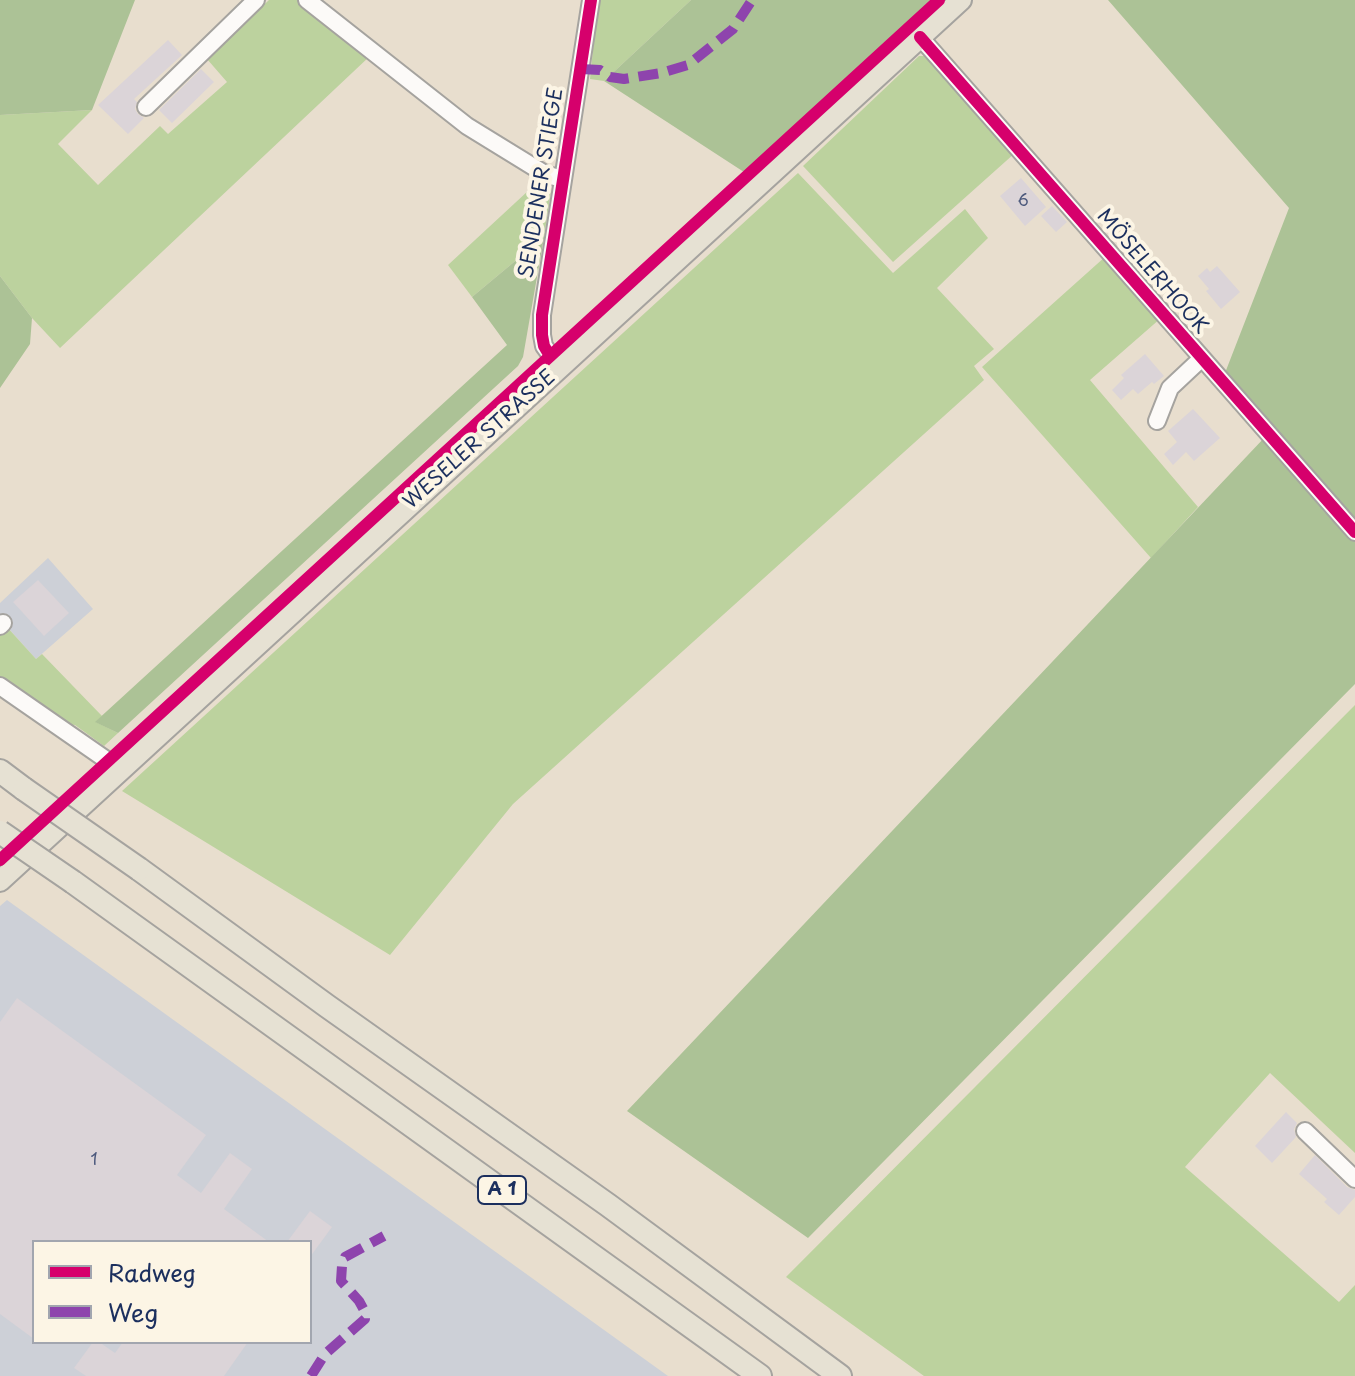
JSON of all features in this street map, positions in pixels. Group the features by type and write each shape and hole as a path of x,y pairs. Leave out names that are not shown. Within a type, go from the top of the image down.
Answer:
{"highway":[{"name":"A 1","path":"0,771 608,1205 840,1376"},
{"name":"A 1","path":"0,832 760,1376"}],"main road":[{"name":"WESELER STRASSE","path":"0,881 961,0"}],"street":[{"path":"146,107 256,0"},
{"path":"307,0 467,126 545,174 562,179"},
{"name":"SENDENER STIEGE","path":"560,368 544,346 542,315 591,0"},
{"name":"MÖSELERHOOK","path":"920,37 1355,532"},
{"path":"1157,421 1170,388 1202,358"},
{"path":"0,686 108,761 119,772"},
{"path":"1305,1131 1355,1179"}],"shaded area":[{"path":"48,558 93,609 36,659 0,619 0,603"},
{"path":"7,900 668,1376 0,1376 0,906"}],"green space":[{"path":"0,0 135,0 92,110 0,115"},
{"path":"269,0 300,0 370,56 60,348 0,276 0,115 92,110 58,144 98,185 160,126 168,134 227,82 207,59"},
{"path":"598,0 691,0 604,81 590,79"},
{"path":"691,0 936,0 747,174 604,81"},
{"path":"1108,0 1355,0 1355,518 1225,373 1289,208"},
{"path":"919,56 927,56 1015,153 893,262 803,166"},
{"path":"798,173 893,273 965,209 988,238 937,288 994,349 974,366 984,380 513,804 390,955 122,791"},
{"path":"542,178 551,190 544,237 472,297 448,265"},
{"path":"544,237 523,357 518,366 118,733 95,722 507,345 472,297"},
{"path":"1106,256 1161,318 1090,380 1198,507 1151,558 982,367"},
{"path":"0,276 32,318 30,344 0,388"},
{"path":"1265,437 1355,539 1355,684 808,1238 627,1111"},
{"path":"7,627 36,659 42,654 102,716 96,722 118,733 104,746 75,725 60,724 0,681 0,634"},
{"path":"1355,705 1355,1153 1270,1073 1185,1167 1339,1302 1355,1285 1355,1376 924,1376 786,1277"}],"building":[{"path":"168,40 182,55 134,99 137,102 135,109 144,118 128,134 98,105"},
{"path":"201,69 214,82 172,123 159,110"},
{"path":"1021,178 1046,207 1025,226 1000,196"},
{"path":"1052,206 1067,222 1056,232 1041,216"},
{"path":"1217,266 1240,292 1221,309 1198,276 1207,268 1210,272"},
{"path":"1145,354 1164,376 1138,394 1133,389 1121,400 1112,390 1124,378 1121,375"},
{"path":"1193,409 1220,438 1194,461 1186,452 1173,465 1164,454 1177,442 1168,431"},
{"path":"38,580 69,613 44,636 13,602"},
{"path":"17,998 206,1135 177,1175 201,1193 230,1153 252,1169 224,1209 266,1240 32,1240 32,1338 0,1314 0,1022"},
{"path":"1286,1112 1297,1123 1294,1129 1296,1137 1272,1163 1255,1146"},
{"path":"1315,1155 1347,1187 1355,1190 1355,1197 1339,1215 1324,1202 1327,1199 1299,1174"},
{"path":"310,1211 332,1227 312,1254 312,1240 288,1240"},
{"path":"92,1344 102,1344 115,1353 122,1344 247,1344 224,1376 86,1376 74,1368"}],"marked path":[{"path":"581,69 600,70 610,77 624,79 688,65 733,29 752,0"},
{"path":"311,1376 325,1354 365,1319 359,1301 341,1281 345,1257 384,1236"}],"cycle path":[{"path":"550,356 544,346 542,315 591,0"},
{"path":"0,860 939,0"},
{"path":"920,37 1355,532"}]}
